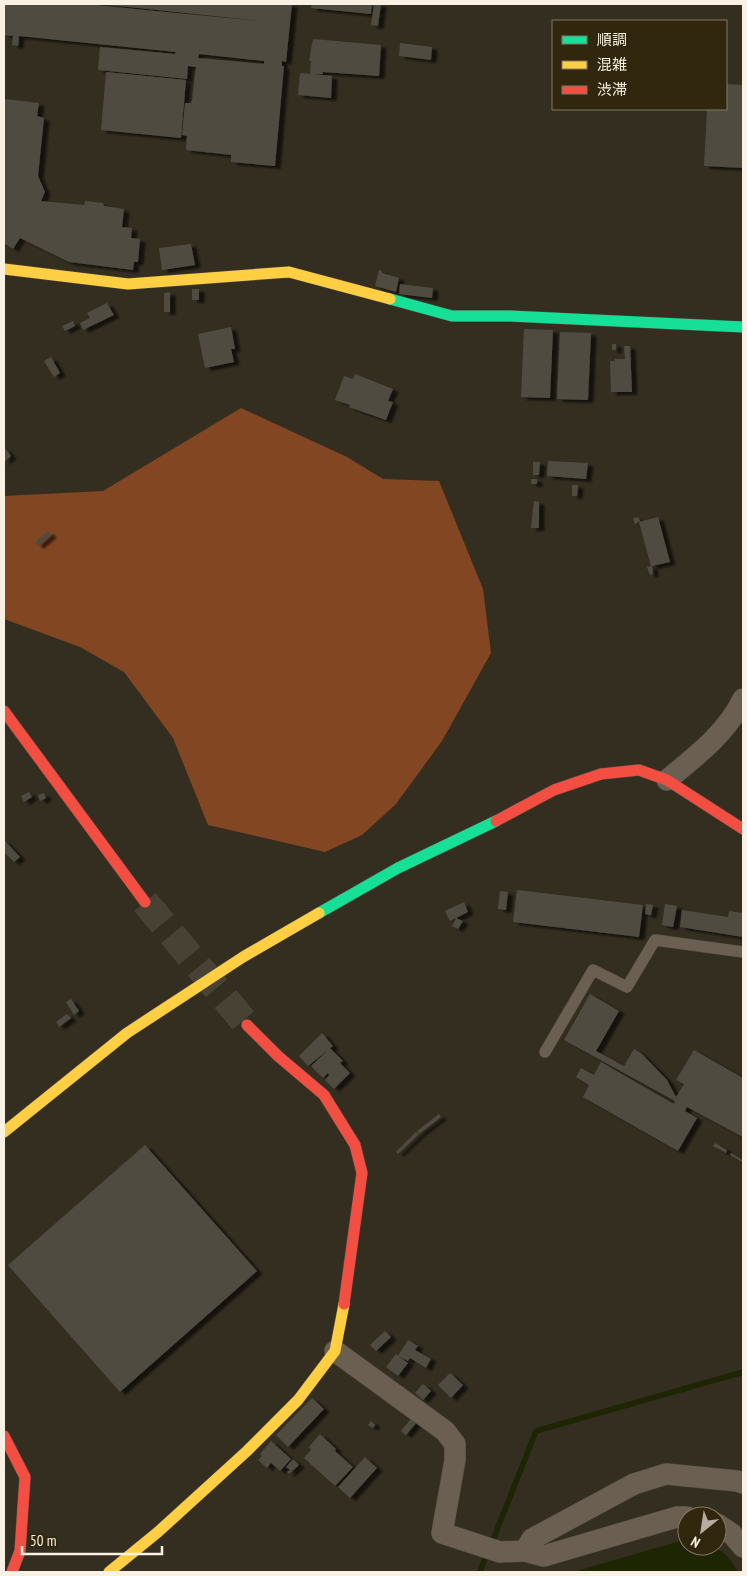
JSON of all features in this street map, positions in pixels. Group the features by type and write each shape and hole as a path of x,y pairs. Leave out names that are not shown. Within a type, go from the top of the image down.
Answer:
{"street":[{"path":"4,269 128,284 290,272 452,316 520,317 743,327"},
{"path":"667,780 711,744 739,709 743,699"},
{"path":"4,711 145,902"},
{"path":"4,1132 127,1033 243,957 398,868 486,826 554,790 601,774 639,770 667,780 743,829"},
{"path":"109,1572 158,1532 247,1451 298,1400 335,1351 346,1293 362,1173 355,1145 324,1095 278,1056 247,1025"},
{"path":"335,1351 445,1430 455,1444 455,1460 442,1533 500,1552 525,1551 544,1556 677,1517"},
{"path":"4,1436 24,1477 20,1551 12,1572"},
{"path":"525,1551 532,1539 634,1484 666,1474 741,1481"},
{"path":"727,1531 743,1547"}],"lane":[{"path":"545,1052 593,970 626,987 655,940 743,952"}],"shaded area":[{"path":"241,408 347,457 383,479 439,481 483,589 491,653 442,741 396,804 362,835 325,852 208,825 173,738 124,672 80,647 4,619 4,496 103,491"},
{"path":"677,1542 677,1556 726,1556 738,1572 573,1572"}],"building":[{"path":"4,4 84,4 270,22 110,4 292,4 286,62 282,61 282,66 284,66 275,166 231,162 231,155 186,150 187,136 182,135 185,103 191,103 192,100 196,67 188,66 187,79 98,70 100,47 175,54 176,52 19,36 18,46 12,45 13,36 4,35","holes":["199,54 264,61 264,64 198,58"]},
{"path":"312,4 372,4 371,14 311,8"},
{"path":"374,4 381,4 378,26 371,25"},
{"path":"313,39 381,45 379,76 323,72 323,74 313,74 332,76 331,98 298,95 300,73 310,74 311,61 309,61"},
{"path":"400,43 432,47 431,60 399,56"},
{"path":"106,72 186,80 181,138 101,130"},
{"path":"727,84 743,85 743,168 704,166 707,110 727,110"},
{"path":"4,99 39,103 37,116 44,118 38,176 45,192 41,201 84,205 85,201 103,203 104,206 124,209 122,227 132,228 131,238 140,239 138,262 134,262 133,270 69,262 20,238 13,249 4,243"},
{"path":"191,244 195,265 162,270 159,248"},
{"path":"379,270 382,273 399,278 396,292 375,286"},
{"path":"400,284 433,288 432,298 399,294"},
{"path":"192,289 199,289 199,300 192,300"},
{"path":"170,292 170,312 164,312 164,293"},
{"path":"107,303 114,315 83,330 80,323 90,318 87,313"},
{"path":"73,321 75,326 65,331 62,326"},
{"path":"231,327 235,349 231,349 234,362 205,368 198,334"},
{"path":"524,329 553,330 550,398 521,397"},
{"path":"560,332 591,333 588,400 557,399"},
{"path":"612,344 616,344 616,350 612,350"},
{"path":"624,346 630,346 632,392 611,392 610,361 625,359"},
{"path":"51,357 60,373 54,377 44,361"},
{"path":"355,374 393,389 388,401 393,402 386,420 335,400 344,376 353,379"},
{"path":"4,447 11,456 4,462"},
{"path":"548,461 588,463 586,479 547,476"},
{"path":"533,462 540,462 539,475 533,475"},
{"path":"531,479 537,479 537,484 531,484"},
{"path":"572,485 578,485 577,496 572,496"},
{"path":"534,501 539,502 539,528 531,528"},
{"path":"638,517 640,521 635,524 633,518"},
{"path":"658,517 670,562 652,566 653,574 650,575 647,567 651,566 639,522"},
{"path":"48,531 51,535 38,546 35,542"},
{"path":"29,792 32,797 24,802 21,796"},
{"path":"44,793 46,798 40,801 38,795"},
{"path":"4,840 20,857 14,862 4,852"},
{"path":"517,890 643,905 639,937 513,922"},
{"path":"500,891 508,892 506,910 498,909"},
{"path":"464,902 468,912 450,921 445,911"},
{"path":"646,904 653,905 651,915 645,914"},
{"path":"665,904 677,906 673,927 662,925"},
{"path":"682,910 728,917 729,911 743,913 743,937 680,927"},
{"path":"456,918 463,921 458,929 452,926"},
{"path":"590,994 619,1011 596,1051 624,1066 634,1049 642,1054 667,1080 676,1097 684,1084 676,1080 694,1050 743,1078 743,1137 687,1107 685,1111 697,1118 678,1151 583,1097 589,1085 576,1077 581,1068 594,1075 601,1062 674,1104 675,1101 564,1040"},
{"path":"71,999 79,1011 74,1015 66,1002"},
{"path":"67,1014 71,1018 59,1027 56,1022"},
{"path":"322,1033 333,1046 330,1048 343,1061 340,1063 350,1073 334,1089 325,1080 329,1075 328,1073 323,1078 311,1066 328,1050 308,1066 299,1056"},
{"path":"439,1114 441,1117 419,1134 417,1131"},
{"path":"416,1132 419,1134 398,1154 396,1152"},
{"path":"715,1143 727,1150 726,1153 713,1146"},
{"path":"145,1145 257,1271 120,1392 8,1265"},
{"path":"731,1153 743,1160 742,1162 730,1155"},
{"path":"385,1331 391,1337 376,1351 370,1345"},
{"path":"408,1340 418,1346 415,1350 431,1359 426,1368 410,1358 408,1361 398,1356"},
{"path":"396,1354 408,1363 398,1376 386,1367"},
{"path":"450,1373 463,1385 451,1398 438,1385"},
{"path":"423,1384 431,1391 423,1400 415,1393"},
{"path":"312,1398 324,1409 288,1447 276,1435"},
{"path":"411,1419 416,1423 406,1435 401,1431"},
{"path":"371,1421 375,1425 373,1428 368,1425"},
{"path":"320,1434 353,1467 335,1486 304,1458 311,1450 309,1447"},
{"path":"271,1441 291,1459 280,1471 271,1463 267,1468 258,1460 262,1456 260,1454"},
{"path":"365,1457 377,1468 350,1498 338,1487"},
{"path":"293,1459 299,1465 289,1474 287,1472 290,1470 286,1467"}],"waterway":[{"path":"491,1545 536,1431 743,1372"},
{"path":"480,1572 487,1553"}],"tunnel":[{"path":"145,902 247,1025"}],"traffic: fast":[{"path":"390,299 452,316 510,316 743,327"},
{"path":"319,913 398,868 496,821"}],"traffic: slow":[{"path":"4,269 128,284 289,272 390,299"},
{"path":"4,1132 127,1033 243,957 319,913"},
{"path":"109,1572 158,1532 247,1451 298,1400 335,1351 344,1304"}],"traffic: jam":[{"path":"4,711 145,902"},
{"path":"496,821 554,790 601,774 639,770 667,780 743,829"},
{"path":"247,1025 278,1056 324,1095 355,1145 362,1173 344,1304"},
{"path":"4,1436 25,1477 20,1551 12,1572"}]}
